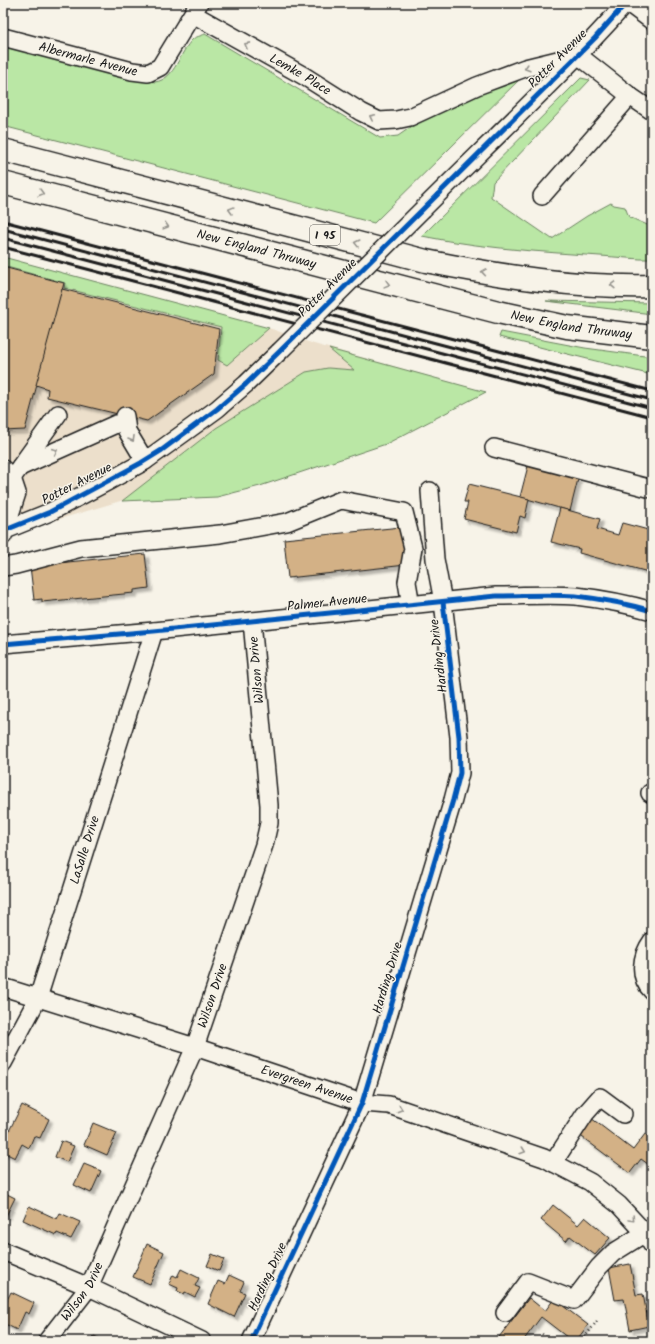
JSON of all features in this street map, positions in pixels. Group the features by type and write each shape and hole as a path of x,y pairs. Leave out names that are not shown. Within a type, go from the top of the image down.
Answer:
{"highway":[{"name":"I 95","path":"3,150 434,262 480,272 588,284 652,286"},
{"name":"New England Thruway","path":"3,183 498,312 567,327 652,337"}],"street":[{"path":"627,3 652,21"},
{"name":"Potter Avenue","path":"4,531 50,512 145,461 217,409 279,352 423,210 578,55 627,3"},
{"name":"Albermarle Avenue","path":"3,37 132,71 148,73 160,67 196,9"},
{"name":"Lemke Place","path":"196,9 361,112 379,121 410,117"},
{"path":"578,55 630,96 652,111"},
{"name":"Potter Avenue","path":"410,117 477,86 518,71 578,55"},
{"path":"542,196 630,96"},
{"path":"12,471 58,414"},
{"path":"12,471 121,420 145,461"},
{"path":"494,448 652,489"},
{"path":"4,531 17,493 12,471"},
{"name":"Harding Drive","path":"251,1341 362,1103 451,808 460,773 459,737 443,602 434,559 430,491"},
{"path":"3,567 81,548 220,534 287,522 341,500 404,512 413,548 407,582 411,605"},
{"name":"Palmer Avenue","path":"3,644 154,631 503,596 576,596 652,611"},
{"name":"Wilson Drive","path":"47,1341 89,1287 195,1047 264,845 269,823 269,805 252,621"},
{"name":"LaSalle Drive","path":"3,1062 38,998 154,631"},
{"path":"652,941 647,948 643,961 643,973 647,986 652,991"},
{"name":"Evergreen Avenue","path":"3,987 195,1047 362,1103 389,1105 544,1158 590,1182 619,1206 648,1239"},
{"path":"553,1163 585,1114 600,1097 623,1114"},
{"path":"505,1313 528,1282 574,1300 599,1267 612,1253 648,1239"},
{"path":"3,1251 89,1287 202,1341"}],"path":[{"path":"582,1341 597,1321"},
{"path":"542,1334 550,1340 549,1341"}],"shaded area":[{"path":"3,257 269,328 314,344 486,392 3,536"}],"green space":[{"path":"205,34 380,138 398,136 434,111 525,74 374,223 3,126 3,41 155,82 162,80 173,71 188,44 193,39"},
{"path":"581,78 590,80 493,182 491,197 552,239 587,216 611,203 625,207 629,217 652,227 652,259 503,248 422,236"},
{"path":"3,257 269,328 227,365 218,360 221,327 64,288 65,283 3,266"},
{"path":"546,301 652,303 652,314"},
{"path":"501,332 585,348 652,357 652,375 499,337"},
{"path":"329,349 486,392 386,444 260,486 217,497 122,501 216,428 306,372 328,368 354,370"}],"building":[{"path":"3,267 64,283 25,430 3,431"},
{"path":"62,289 219,329 214,374 147,421 47,397 48,389 36,385"},
{"path":"528,466 578,479 570,511 520,497"},
{"path":"469,484 529,499 525,518 520,516 516,532 464,519 468,502 464,502"},
{"path":"560,508 600,519 597,529 618,535 622,523 652,531 652,573 579,553 580,549 551,542"},
{"path":"401,527 406,565 288,578 284,539"},
{"path":"145,554 149,588 134,590 134,593 42,602 42,599 34,600 30,566"},
{"path":"22,1105 49,1119 40,1138 34,1136 29,1148 22,1144 15,1158 3,1152 3,1143"},
{"path":"591,1118 633,1150 645,1134 652,1139 652,1167 641,1159 630,1173 578,1134"},
{"path":"93,1123 117,1133 107,1155 84,1145"},
{"path":"61,1141 74,1146 67,1162 55,1157"},
{"path":"84,1164 101,1171 91,1193 74,1185"},
{"path":"3,1192 15,1198 6,1216 3,1215"},
{"path":"553,1205 578,1225 585,1217 610,1238 595,1255 570,1236 566,1241 541,1220"},
{"path":"29,1206 57,1219 60,1213 80,1222 71,1239 57,1233 56,1235 23,1220"},
{"path":"147,1244 164,1252 150,1284 133,1277"},
{"path":"212,1254 224,1259 219,1271 207,1266"},
{"path":"630,1264 636,1295 643,1294 649,1326 630,1330 624,1299 615,1300 609,1268"},
{"path":"181,1269 199,1278 195,1286 200,1288 195,1297 185,1292 184,1294 177,1291 178,1288 169,1284 173,1275 177,1277"},
{"path":"229,1275 244,1282 240,1291 245,1293 234,1317 208,1304 218,1281 225,1284"},
{"path":"11,1292 34,1303 29,1314 25,1312 17,1330 3,1323 3,1308"},
{"path":"529,1298 545,1311 554,1299 588,1325 576,1341 572,1341 541,1317 523,1341 496,1341"},
{"path":"94,1336 105,1341 92,1341"}],"railway":[{"path":"3,221 652,391"},
{"path":"3,229 652,400"},
{"path":"3,238 652,408"},
{"path":"3,247 652,417"}],"cycle path":[{"path":"3,531 50,512 141,463 162,450 217,409 246,384 279,352 595,38 626,3"},
{"path":"3,644 154,631 496,596 576,596 614,602 652,611"},
{"path":"251,1341 362,1103 453,800 460,773 459,737 443,602"}]}
